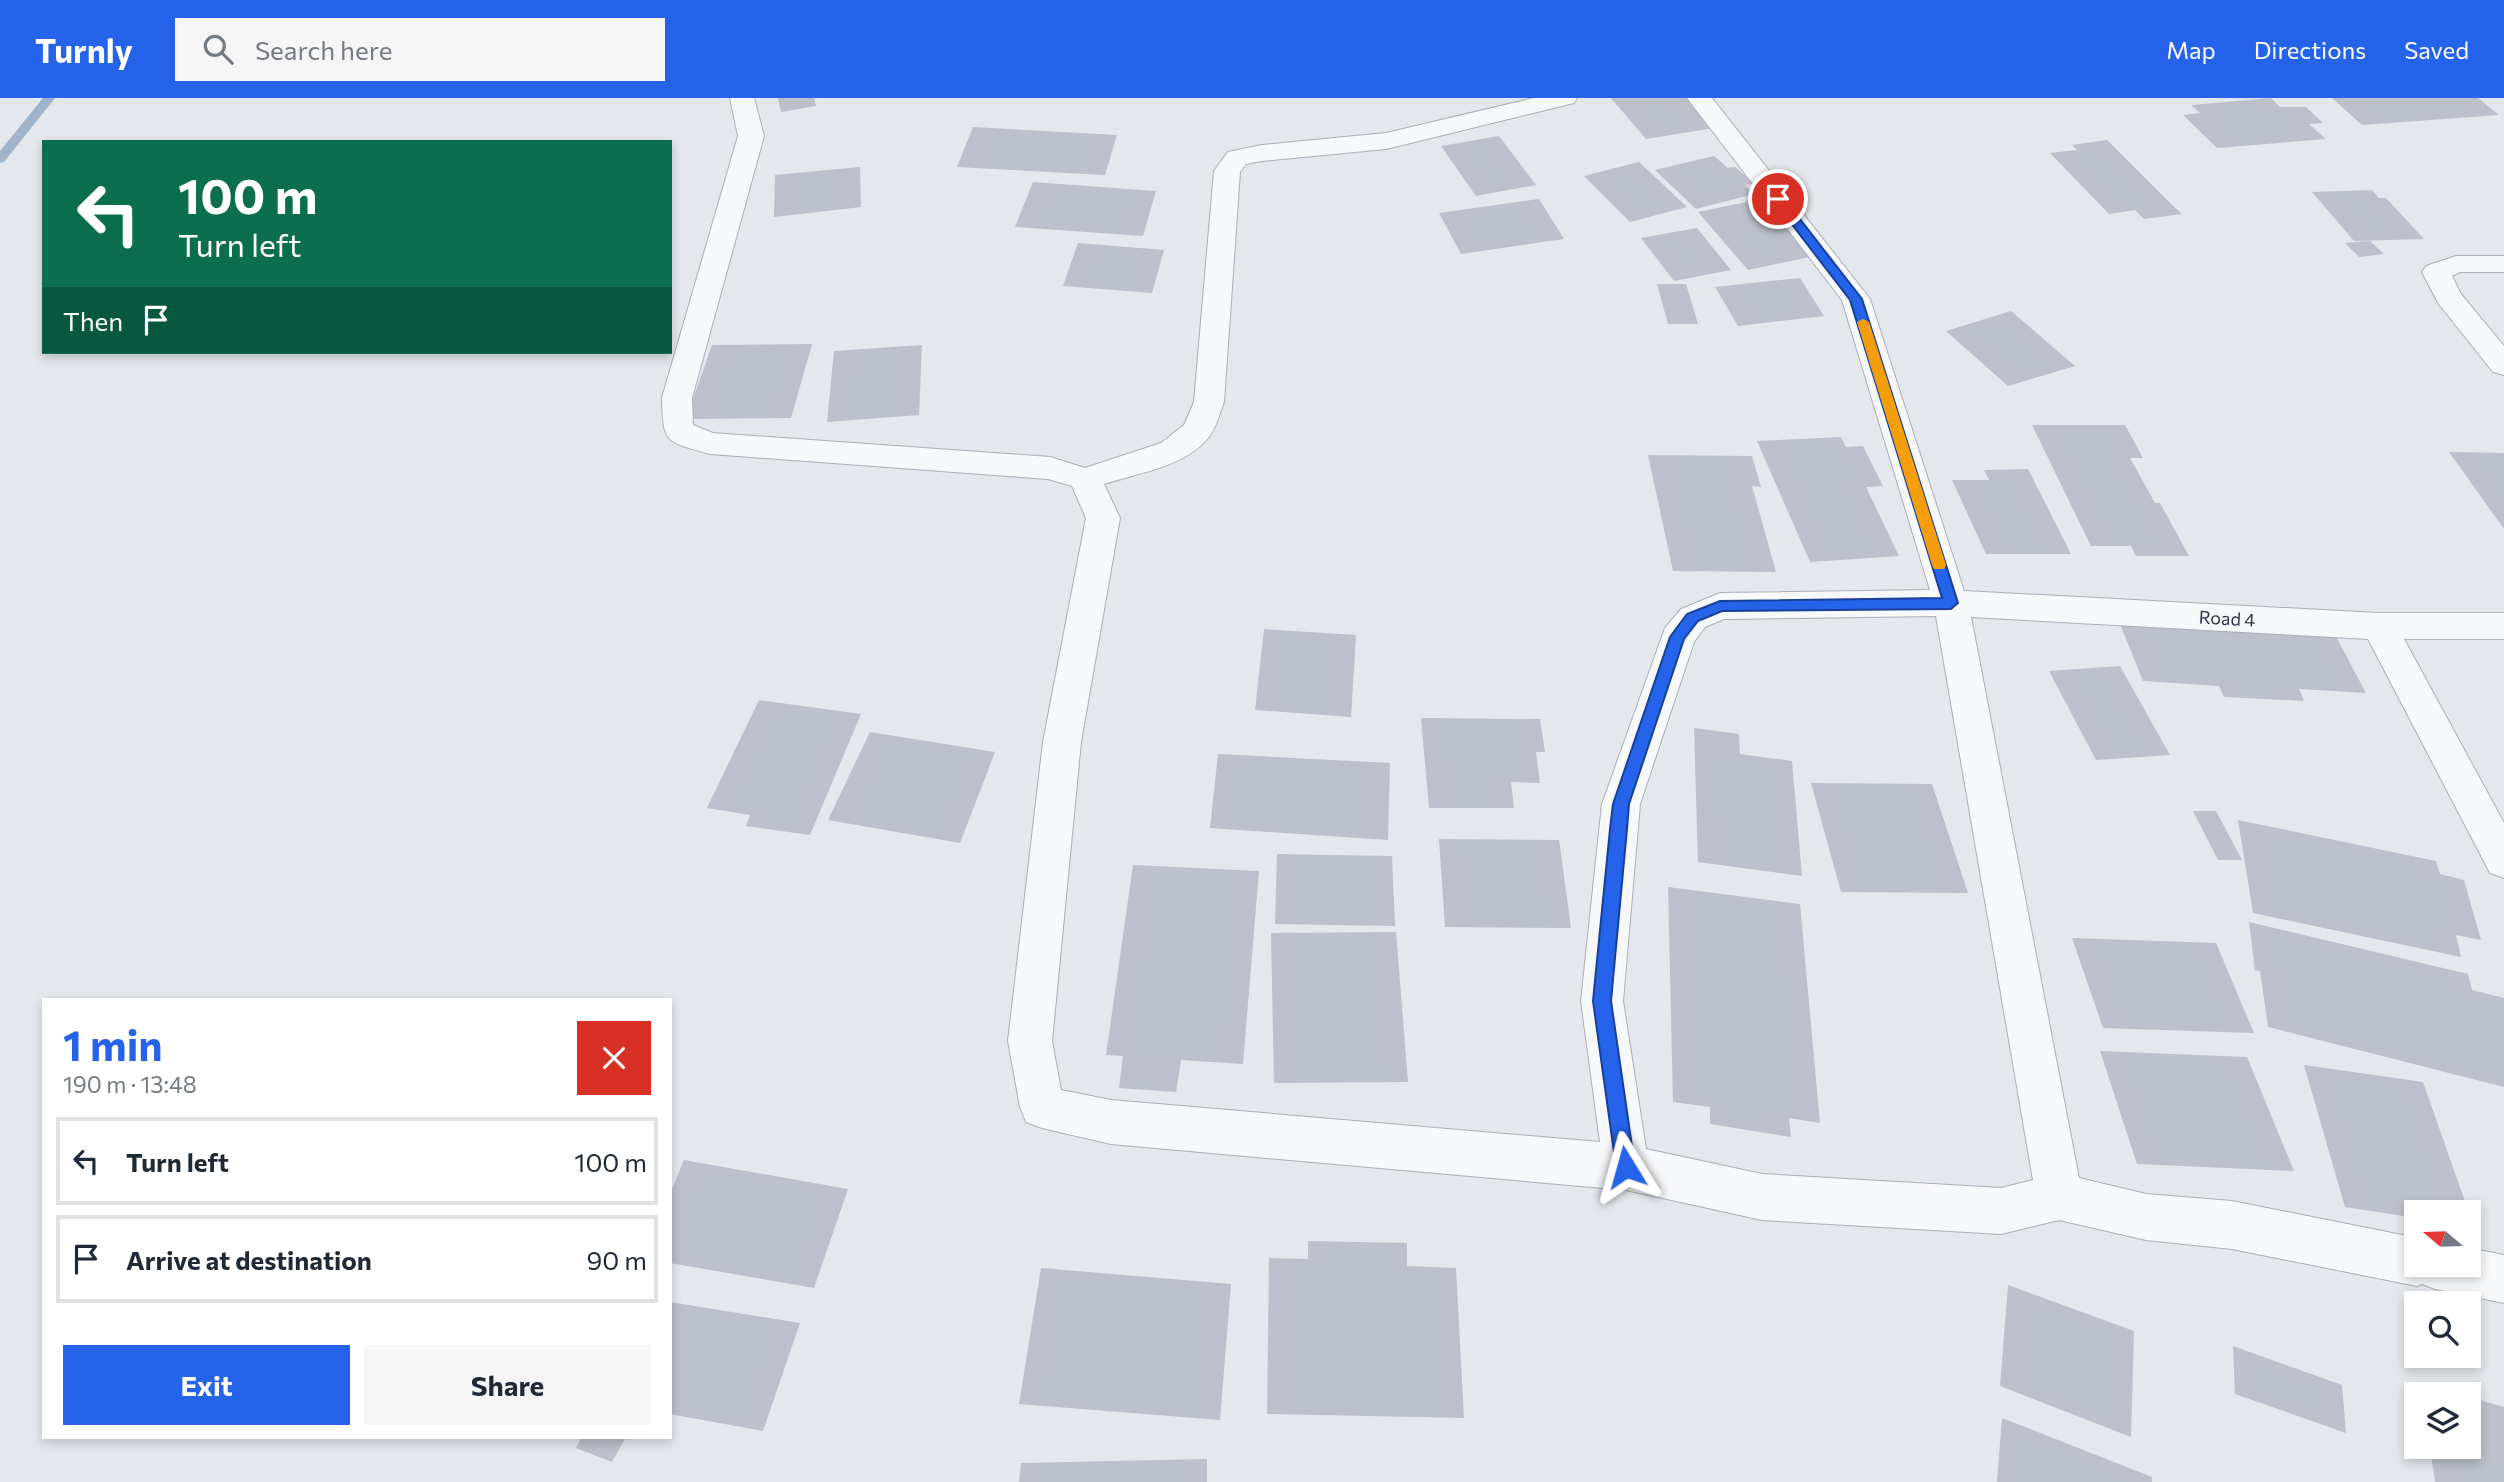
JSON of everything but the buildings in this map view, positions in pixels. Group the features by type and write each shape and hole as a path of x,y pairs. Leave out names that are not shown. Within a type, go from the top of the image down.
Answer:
{"street":[{"path":"742,98 751,136 677,398 678,431 710,443 1050,468 1085,478 1172,451 1197,431 1209,402 1227,171 1237,158 1262,153 1386,141 1565,98"},
{"path":"1699,98 1856,299 1951,603 2059,1197"},
{"path":"2504,264 2456,264 2436,272 2448,297 2504,365"},
{"path":"1085,478 1103,517 1062,742 1031,1028 1030,1041 1042,1107 1111,1122 1626,1167 1762,1197 2001,1210 2059,1197 2146,1217 2232,1225 2404,1259"},
{"name":"Road 4","path":"1626,1167 1602,1001 1621,804 1678,637 1693,618 1720,606 1951,603 2379,626 2504,626"},
{"path":"2379,626 2504,861"},
{"path":"2482,1275 2504,1279"}],"waterway":[{"path":"0,159 49,98"}],"slow traffic":[{"path":"1863,322 1939,565"}],"route":[{"path":"1626,1167 1602,1001 1621,804 1678,637 1693,618 1720,606 1951,603 1856,299 1778,199"}]}
